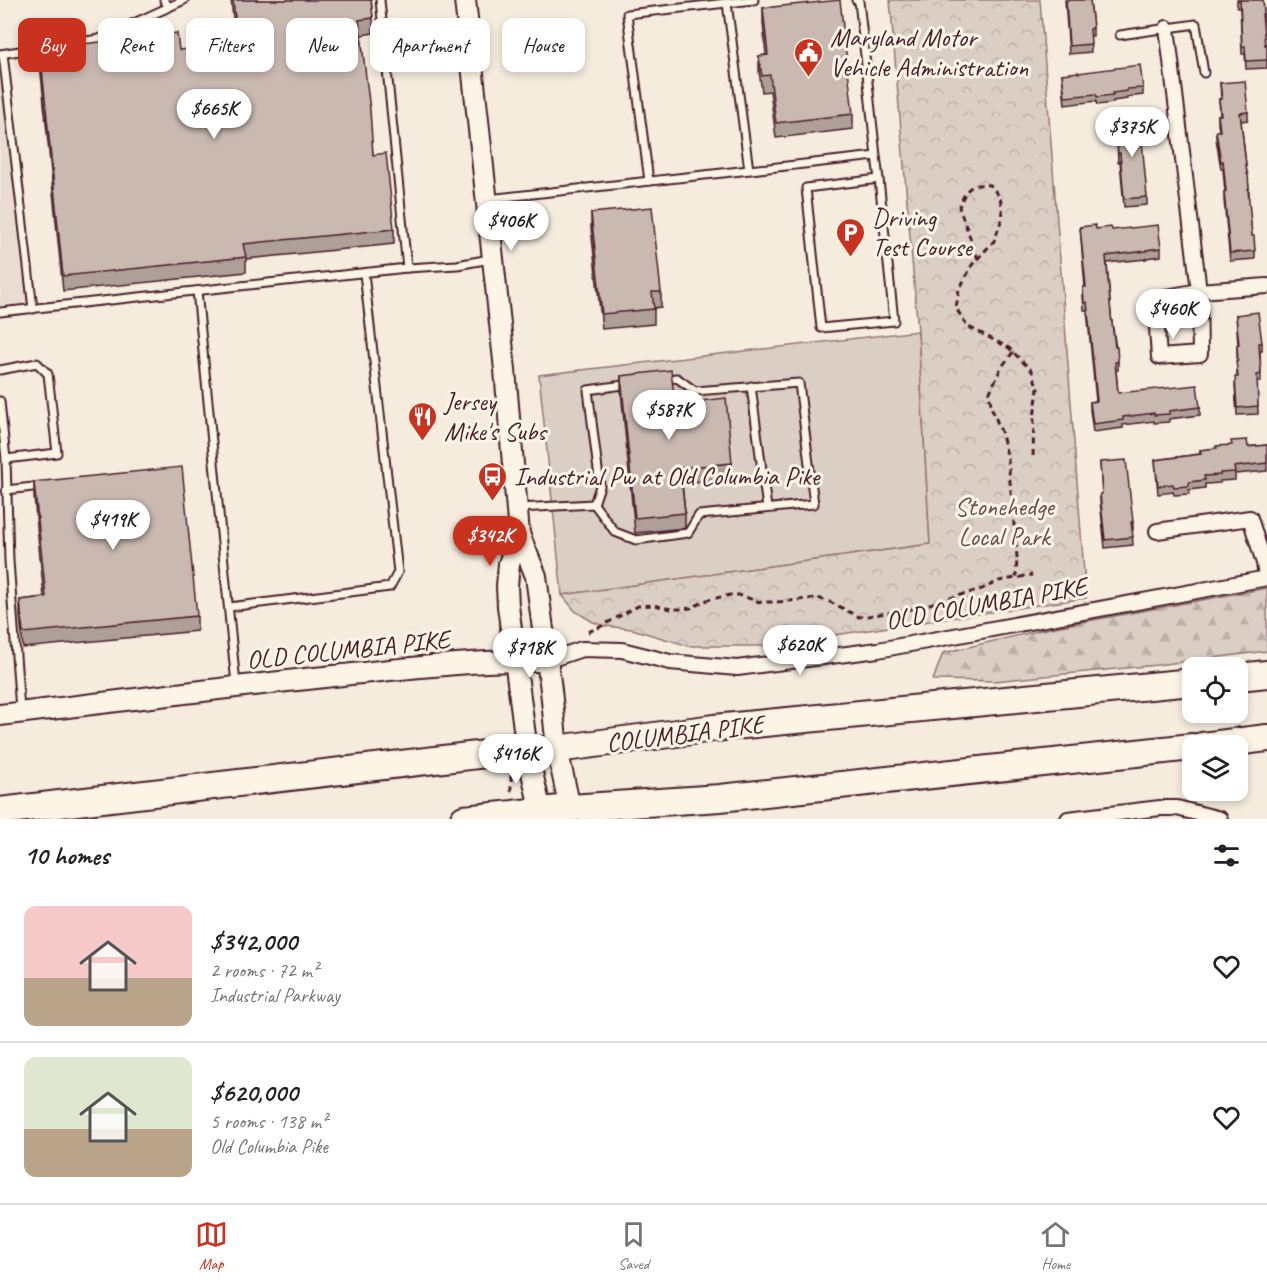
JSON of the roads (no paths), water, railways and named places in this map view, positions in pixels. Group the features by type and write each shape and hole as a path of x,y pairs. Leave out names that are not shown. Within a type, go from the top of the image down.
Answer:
{"highway":[{"path":"1248,676 1267,674"},
{"name":"COLUMBIA PIKE","path":"0,811 503,752 557,750 714,728 1182,683"},
{"path":"1248,740 1267,738"},
{"path":"464,819 570,808 720,798 1182,748"},
{"path":"691,819 720,798"}],"street":[{"path":"465,0 505,370 519,534 536,576 557,750 570,808"},
{"path":"1167,28 1199,291 1200,354 1159,357 1155,299 1199,291 1267,286"},
{"path":"1157,531 1250,518 1267,578"},
{"path":"519,534 509,564 507,586 527,751 541,812"},
{"name":"OLD COLUMBIA PIKE","path":"0,715 399,670 515,660 546,661 582,649 622,650 670,662 737,668 878,650 1267,578"},
{"path":"1068,819 1177,808 1220,819"}],"lane":[{"path":"33,309 1,54 99,39 166,3 184,0"},
{"path":"380,0 407,268"},
{"path":"649,181 627,14 754,0"},
{"path":"856,0 859,1 879,179 894,321 821,328 806,188 879,179"},
{"path":"727,3 749,170"},
{"path":"1120,35 1196,24 1204,73"},
{"path":"487,199 876,156"},
{"path":"0,312 407,268 457,265 493,259"},
{"path":"229,607 390,587 398,573 364,273"},
{"path":"197,291 236,687"},
{"path":"0,370 37,363 48,374 57,453 6,459"},
{"path":"594,504 615,532 636,540 688,533 699,515 814,504 799,383 695,391 677,378 655,381"},
{"path":"594,504 600,486 588,390 633,384"},
{"path":"751,386 767,508"},
{"path":"0,401 6,459 9,561 20,713"},
{"path":"6,490 47,485"},
{"path":"516,508 594,504"}],"place":[{"name":"Maryland Motor Vehicle Administration","path":"809,78"},
{"name":"Driving Test Course","path":"851,258"},
{"name":"Jersey Mike's Subs","path":"423,442"},
{"name":"Industrial Pw at Old Columbia Pike","path":"493,502"}],"park label":[{"name":"Stonehedge Local Park","path":"1004,521"}]}
